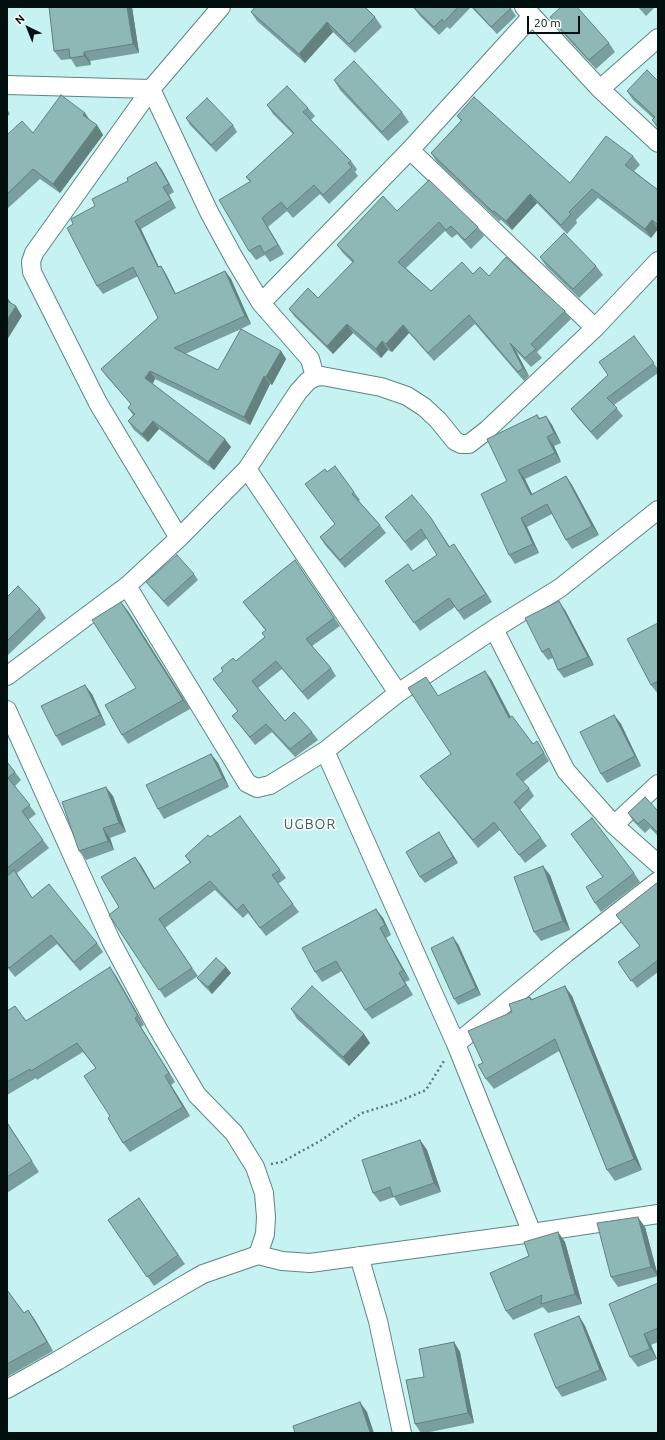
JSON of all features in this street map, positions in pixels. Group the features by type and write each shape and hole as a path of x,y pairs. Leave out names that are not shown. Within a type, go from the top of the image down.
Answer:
{"street":[{"path":"179,538 98,403 32,272 31,262 34,253 151,89 221,7"},
{"path":"261,303 410,150 527,11 600,89 658,143"},
{"path":"600,89 658,38"},
{"path":"7,85 151,89"},
{"path":"151,89 209,212 261,303 310,359 315,377"},
{"path":"410,150 596,328"},
{"path":"7,676 127,586 179,538 247,469 298,392 315,377 322,376 381,387 407,396 429,411 460,444 469,444 487,430 596,328 658,261"},
{"path":"247,469 398,693"},
{"path":"127,586 247,783 257,788 270,785 325,751 398,693 494,629 560,588 658,510"},
{"path":"494,629 566,771 614,825 658,864"},
{"path":"7,710 111,941 158,1029 197,1095 234,1133 255,1167 264,1193 266,1217 265,1234 258,1255"},
{"path":"325,751 456,1044 532,1233"},
{"path":"614,825 658,784"},
{"path":"456,1044 566,952 658,881"},
{"path":"7,1389 203,1274 258,1255 282,1262 310,1263 532,1233 658,1214"},
{"path":"359,1256 378,1321 402,1433"}],"path":[{"path":"255,1167 282,1162 320,1141 362,1113 395,1103 426,1090 456,1044"}],"building":[{"path":"49,7 127,7 133,44 84,52 84,56 70,58 69,49 54,51"},
{"path":"255,7 365,7 375,17 349,44 327,22 299,54 251,12"},
{"path":"458,7 444,22 442,19 434,27 414,8"},
{"path":"473,7 510,7 511,8 491,27"},
{"path":"561,7 577,7 609,43 589,60 550,17"},
{"path":"354,61 402,112 382,132 334,80"},
{"path":"647,70 658,81 658,126 652,120 655,117 627,91"},
{"path":"287,86 308,108 303,112 351,161 348,163 352,167 323,195 314,185 287,209 281,202 262,218 278,245 264,253 260,245 249,251 219,200 251,181 246,177 294,133 267,105"},
{"path":"61,95 85,113 83,115 97,125 53,184 33,169 7,194 7,135 22,121 33,133"},
{"path":"474,97 570,183 606,136 633,156 625,165 658,190 658,225 652,220 645,229 592,189 569,212 571,214 561,225 530,194 506,221 494,211 493,212 431,153 462,120 457,116"},
{"path":"207,98 233,125 211,145 186,118"},
{"path":"156,162 169,184 163,187 171,200 135,221 158,267 161,266 175,294 225,271 245,316 174,348 218,370 241,329 281,351 266,377 264,376 244,417 150,371 145,378 225,439 208,462 153,421 142,434 128,421 135,414 128,408 131,404 101,369 158,318 133,267 97,286 67,228 73,224 71,219 95,206 92,199 128,181 127,178"},
{"path":"429,180 478,227 465,240 451,226 446,230 439,222 398,262 431,291 462,262 473,274 480,267 489,276 506,257 565,311 531,344 536,349 525,358 510,343 523,368 518,372 469,315 428,353 403,325 386,344 382,341 376,349 347,324 327,346 289,309 308,288 318,298 354,261 337,245 383,196 397,211"},
{"path":"564,233 596,266 573,289 540,257"},
{"path":"7,301 16,306 7,320"},
{"path":"634,336 654,363 607,398 617,408 591,432 571,409 608,375 599,362"},
{"path":"537,415 539,419 546,416 554,433 547,437 555,453 518,470 531,495 566,476 592,526 566,540 547,504 521,518 533,544 509,555 481,494 507,481 487,439"},
{"path":"335,466 354,492 352,494 380,525 340,560 320,537 335,524 305,484 325,469 327,472"},
{"path":"412,495 431,518 449,547 454,544 486,594 458,611 449,598 414,623 385,581 408,564 413,571 437,555 421,529 405,542 385,517"},
{"path":"177,555 194,574 164,601 146,582"},
{"path":"295,560 334,618 306,639 331,668 302,692 276,661 252,681 285,721 294,712 312,732 290,749 266,724 250,737 232,716 238,711 213,679 223,671 221,668 233,658 236,661 265,637 262,633 266,630 243,602"},
{"path":"18,586 40,609 7,641 7,597"},
{"path":"559,601 588,657 558,670 549,648 542,652 525,618"},
{"path":"121,602 183,700 122,735 105,705 136,688 92,620"},
{"path":"658,623 658,681 651,685 627,639"},
{"path":"485,671 509,718 512,716 533,744 537,741 544,753 516,774 529,788 514,802 541,838 519,855 494,822 473,840 420,776 451,754 408,688 426,677 438,696"},
{"path":"85,685 100,715 56,736 41,706"},
{"path":"614,715 635,756 601,774 580,732"},
{"path":"211,754 223,778 158,809 146,785"},
{"path":"7,762 15,772 8,778 30,805 22,811 43,840 7,868"},
{"path":"106,787 119,823 103,828 108,841 79,851 62,802"},
{"path":"645,797 658,811 658,833 644,819 638,824 628,813"},
{"path":"240,816 280,870 272,875 293,904 260,928 243,904 237,910 210,881 159,919 192,968 159,990 109,915 119,907 101,877 135,857 154,889 191,862 185,856 208,835 210,837"},
{"path":"592,818 634,873 595,903 586,887 603,877 571,834"},
{"path":"439,832 453,857 420,877 406,852"},
{"path":"543,866 563,921 534,932 514,877"},
{"path":"14,870 32,898 49,884 97,943 74,962 51,935 9,968 7,966 7,876"},
{"path":"658,882 658,960 631,981 618,962 640,946 616,915"},
{"path":"376,909 385,925 380,928 403,970 399,973 406,985 365,1010 336,961 315,972 302,948"},
{"path":"453,937 476,988 454,999 431,948"},
{"path":"216,958 226,967 208,987 197,978"},
{"path":"110,967 138,1016 135,1018 169,1073 165,1076 183,1107 123,1143 108,1118 110,1116 84,1076 96,1068 77,1043 31,1071 30,1069 7,1082 7,1011 15,1006 26,1021"},
{"path":"312,986 364,1034 343,1057 291,1009"},
{"path":"565,986 634,1159 607,1170 555,1039 486,1079 478,1065 483,1063 468,1031 512,1012 509,1004 530,997 531,1000"},
{"path":"7,1123 32,1161 7,1177"},
{"path":"420,1140 434,1183 393,1197 390,1187 373,1193 362,1160"},
{"path":"139,1198 178,1255 147,1277 108,1220"},
{"path":"638,1217 651,1267 611,1277 597,1223"},
{"path":"558,1232 575,1294 541,1304 542,1295 506,1311 490,1273 529,1256 524,1242"},
{"path":"658,1283 658,1328 644,1334 650,1349 630,1357 609,1304"},
{"path":"7,1290 24,1313 28,1310 47,1342 7,1364"},
{"path":"579,1316 600,1370 556,1388 534,1334"},
{"path":"454,1342 468,1413 415,1424 406,1380 424,1377 419,1349"},
{"path":"360,1402 370,1432 368,1433 295,1433 293,1426"}],"district":[{"name":"UGBOR","path":"310,824"}]}
